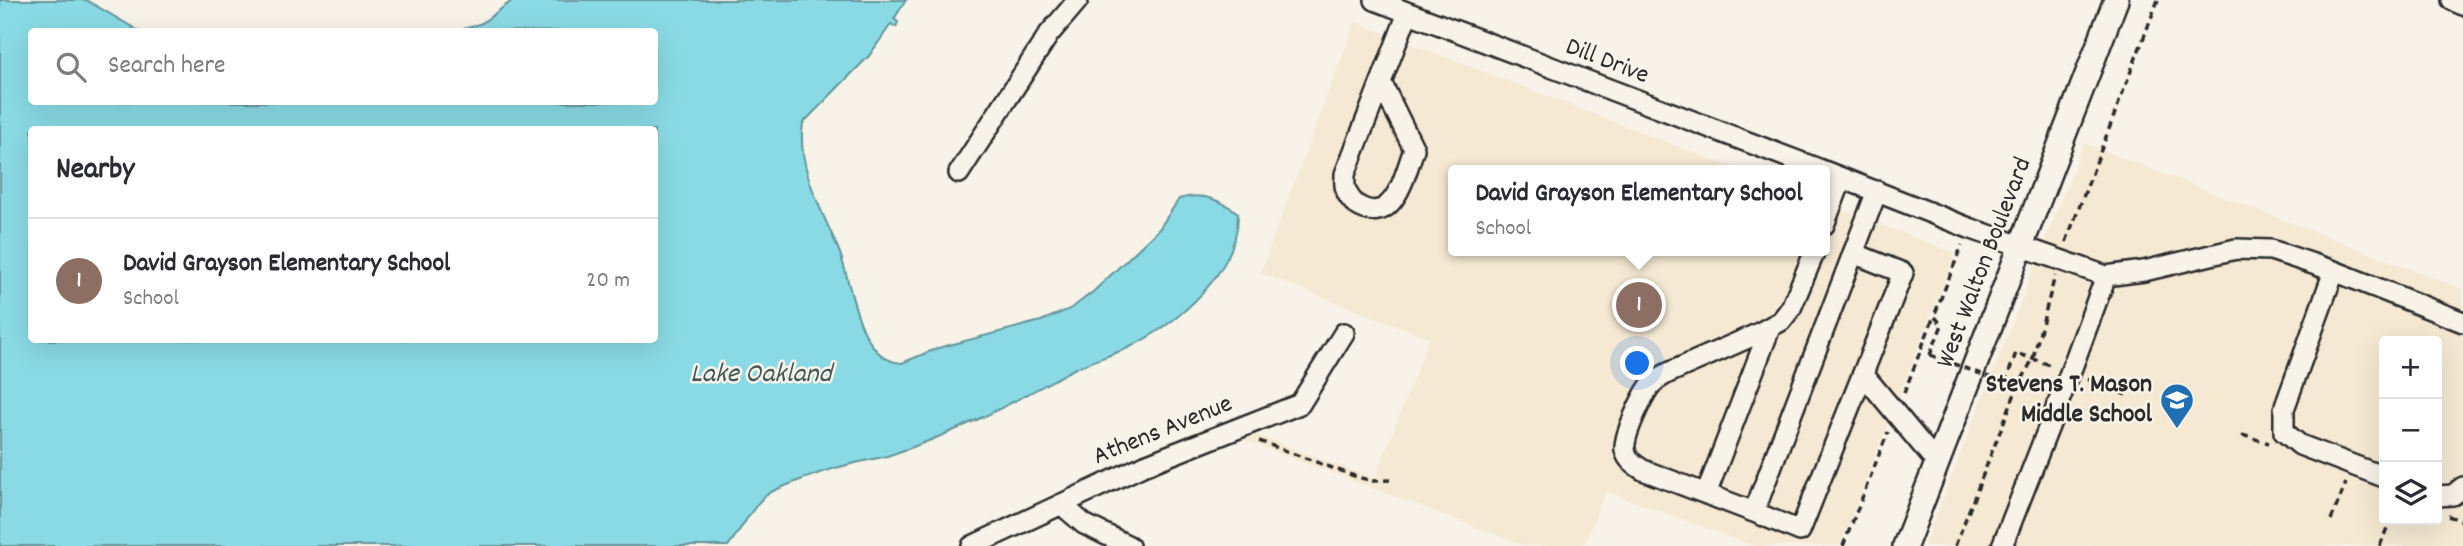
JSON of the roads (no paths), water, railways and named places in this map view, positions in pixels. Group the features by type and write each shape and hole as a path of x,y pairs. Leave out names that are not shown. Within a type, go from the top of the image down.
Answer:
{"main road":[{"name":"West Walton Boulevard","path":"1905,546 2116,0"}],"street":[{"path":"959,173 1049,34 1079,0"},
{"name":"Dill Drive","path":"1375,0 1808,165"},
{"path":"2452,0 2463,5"},
{"path":"1381,82 1414,149 1395,197 1387,206 1376,212 1352,202 1344,188 1345,174 1381,82 1408,13"},
{"name":"Dill Drive","path":"1830,173 1969,228 2106,276"},
{"path":"1754,512 1877,191"},
{"path":"2002,546 2106,276 2144,271 2236,250 2271,250 2334,271 2463,322"},
{"path":"1813,256 1791,308 1782,321 1656,380 1648,388 1626,440 1625,452 1633,464 1643,470 1800,531 1903,273 1853,253"},
{"path":"2334,271 2284,409 2284,432 2300,445 2379,475"},
{"path":"1706,494 1770,328"},
{"name":"Athens Avenue","path":"972,546 1145,465 1300,404 1344,333"},
{"path":"1863,374 1937,463"},
{"path":"2442,496 2453,495 2463,486"},
{"path":"1061,504 1084,524 1129,546"}],"water":[{"name":"Lake Oakland","path":"0,0 86,0 134,28 28,28 28,105 658,105 658,28 466,28 482,23 513,0 906,0 894,19 898,22 896,27 891,24 869,56 803,123 802,140 803,156 812,189 844,265 858,318 875,349 887,359 902,363 938,348 1041,321 1072,308 1094,291 1159,229 1179,199 1195,196 1210,198 1238,213 1236,235 1217,275 1186,310 1148,337 1123,350 1077,367 958,429 887,456 820,473 772,492 757,505 728,546 0,546"}],"place":[{"name":"David Grayson Elementary School","path":"1639,305"},
{"name":"Stevens T. Mason Middle School","path":"2177,430"}]}
